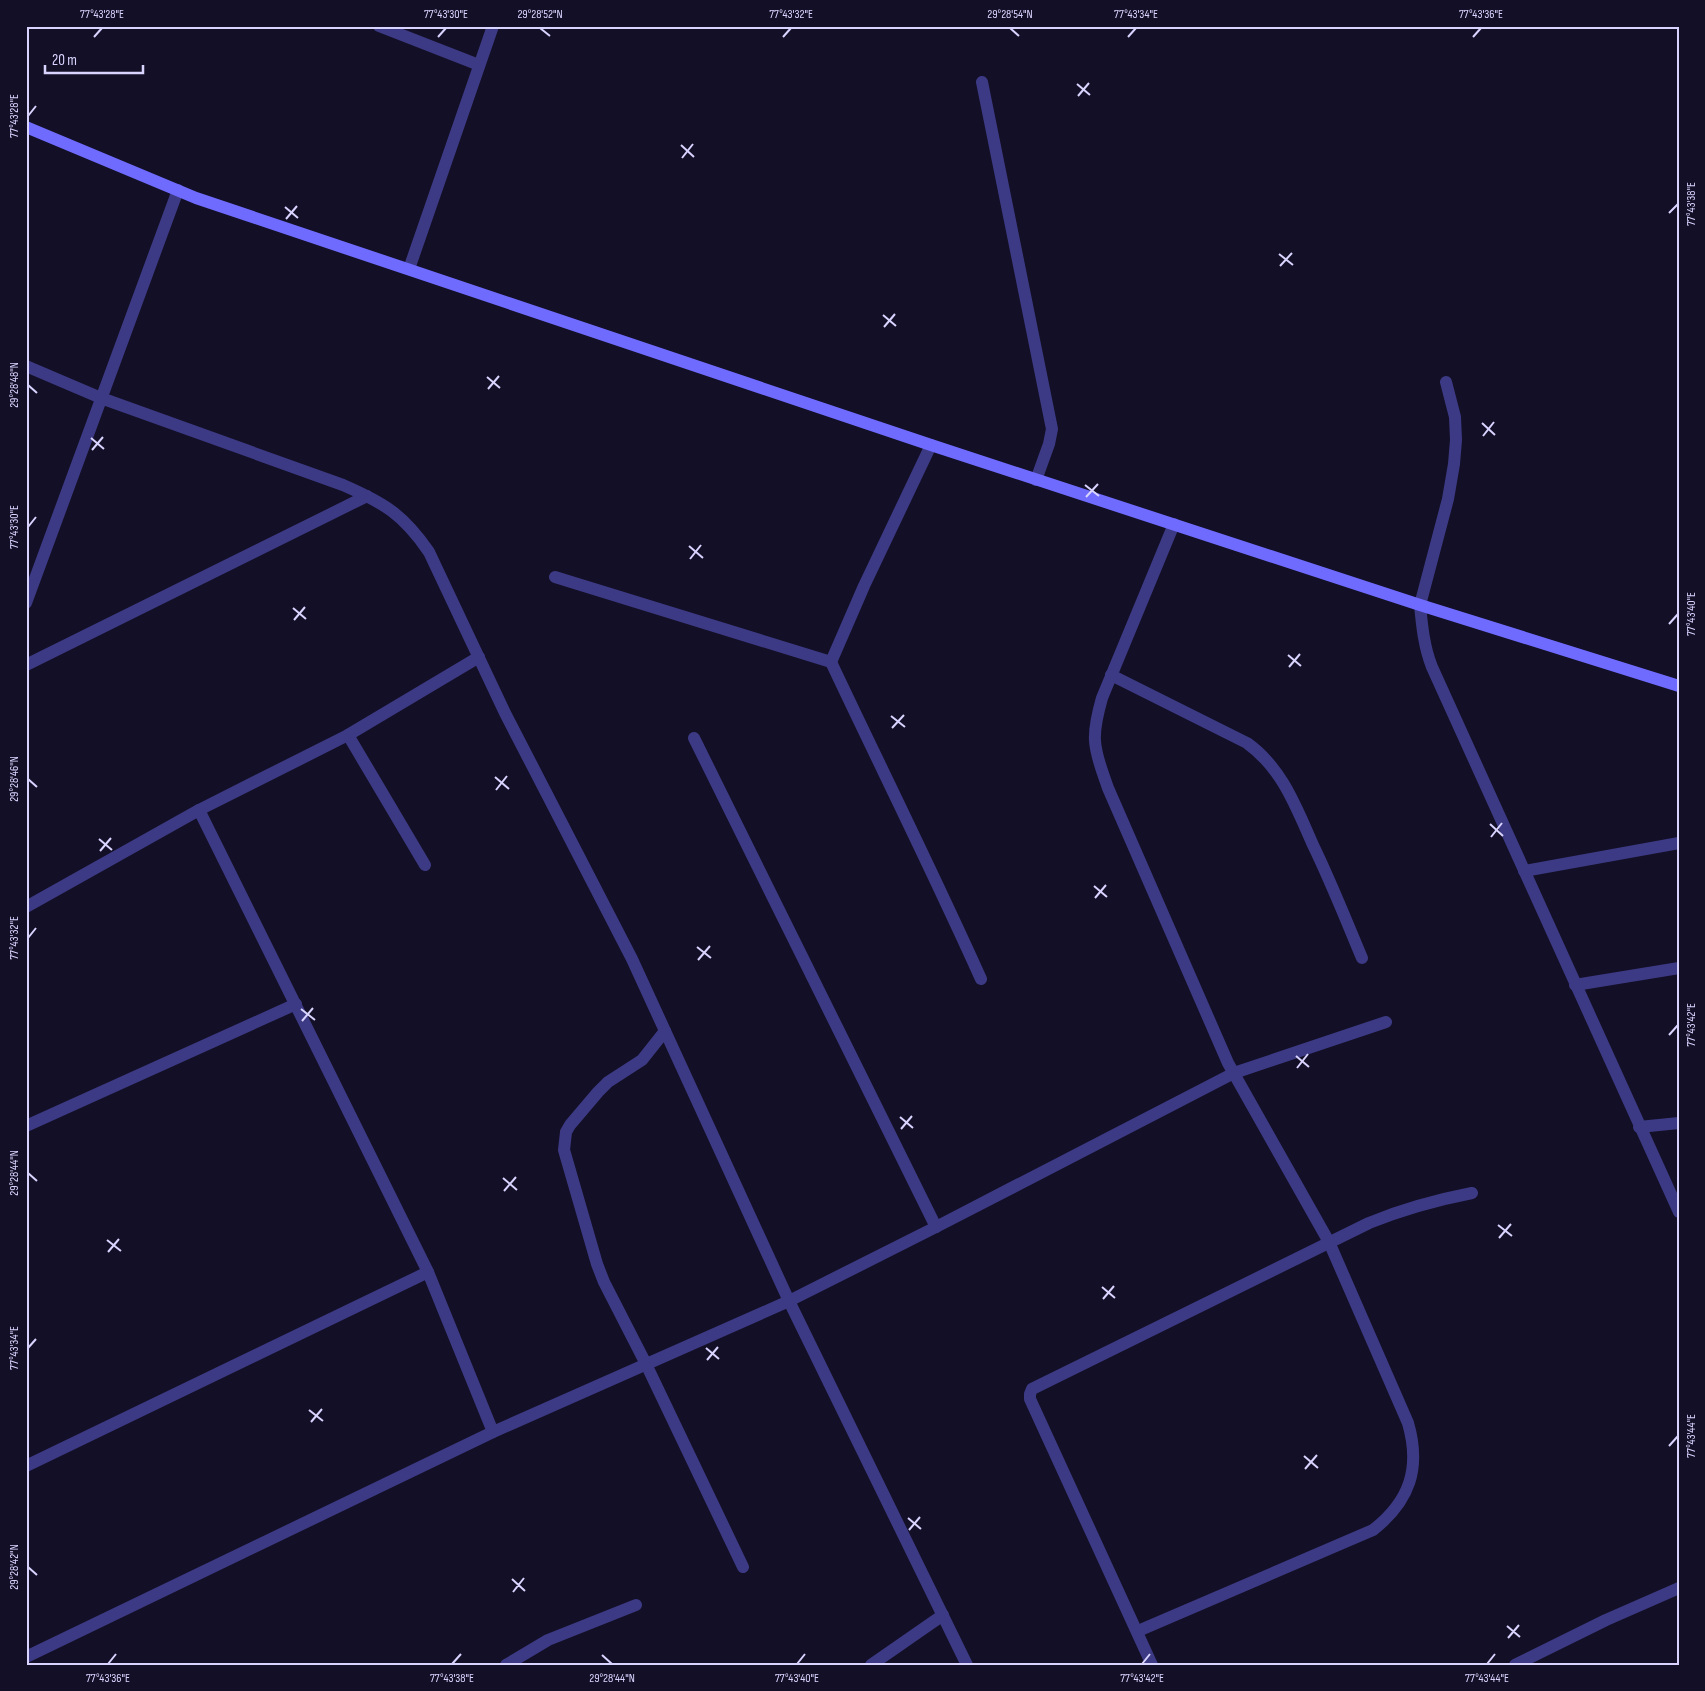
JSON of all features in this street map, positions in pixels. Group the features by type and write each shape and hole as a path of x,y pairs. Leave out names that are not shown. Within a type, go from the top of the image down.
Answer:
{"street":[{"path":"379,26 479,65"},
{"path":"409,269 493,26"},
{"path":"982,82 1051,420 1052,429 1049,444 1036,480"},
{"path":"26,128 178,190 409,269 1036,480 1420,605 1679,686"},
{"path":"26,603 178,190"},
{"path":"26,366 101,398 343,485 396,513 419,538 429,552 505,713 632,959 789,1301 967,1665"},
{"path":"1446,382 1454,417 1456,440 1448,499 1420,605 1427,655 1679,1212"},
{"path":"831,662 864,586 931,445"},
{"path":"26,665 367,496"},
{"path":"1138,1631 1373,1530 1386,1520 1406,1491 1412,1476 1414,1456 1408,1423 1329,1242 1228,1063 1108,788 1099,762 1095,742 1096,719 1102,698 1174,524"},
{"path":"555,576 831,662 896,800 940,887 981,979"},
{"path":"26,907 199,810 348,735 479,657"},
{"path":"1111,675 1247,743 1272,766 1292,798 1332,885 1362,958"},
{"path":"348,735 426,865"},
{"path":"694,738 936,1227"},
{"path":"199,810 428,1272 493,1432"},
{"path":"1524,871 1679,843"},
{"path":"1575,985 1679,968"},
{"path":"26,1126 296,1004"},
{"path":"26,1657 493,1432 789,1301 1234,1073 1386,1022"},
{"path":"665,1031 642,1060 608,1082 598,1092 570,1125 566,1132 564,1144 597,1264 604,1282 646,1364 743,1567"},
{"path":"1640,1127 1679,1123"},
{"path":"1152,1665 1030,1399 1032,1389 1329,1242 1398,1211 1472,1193"},
{"path":"26,1466 428,1272"},
{"path":"1514,1665 1606,1620 1679,1588"},
{"path":"506,1665 548,1640 636,1605"},
{"path":"871,1665 943,1615"}]}
